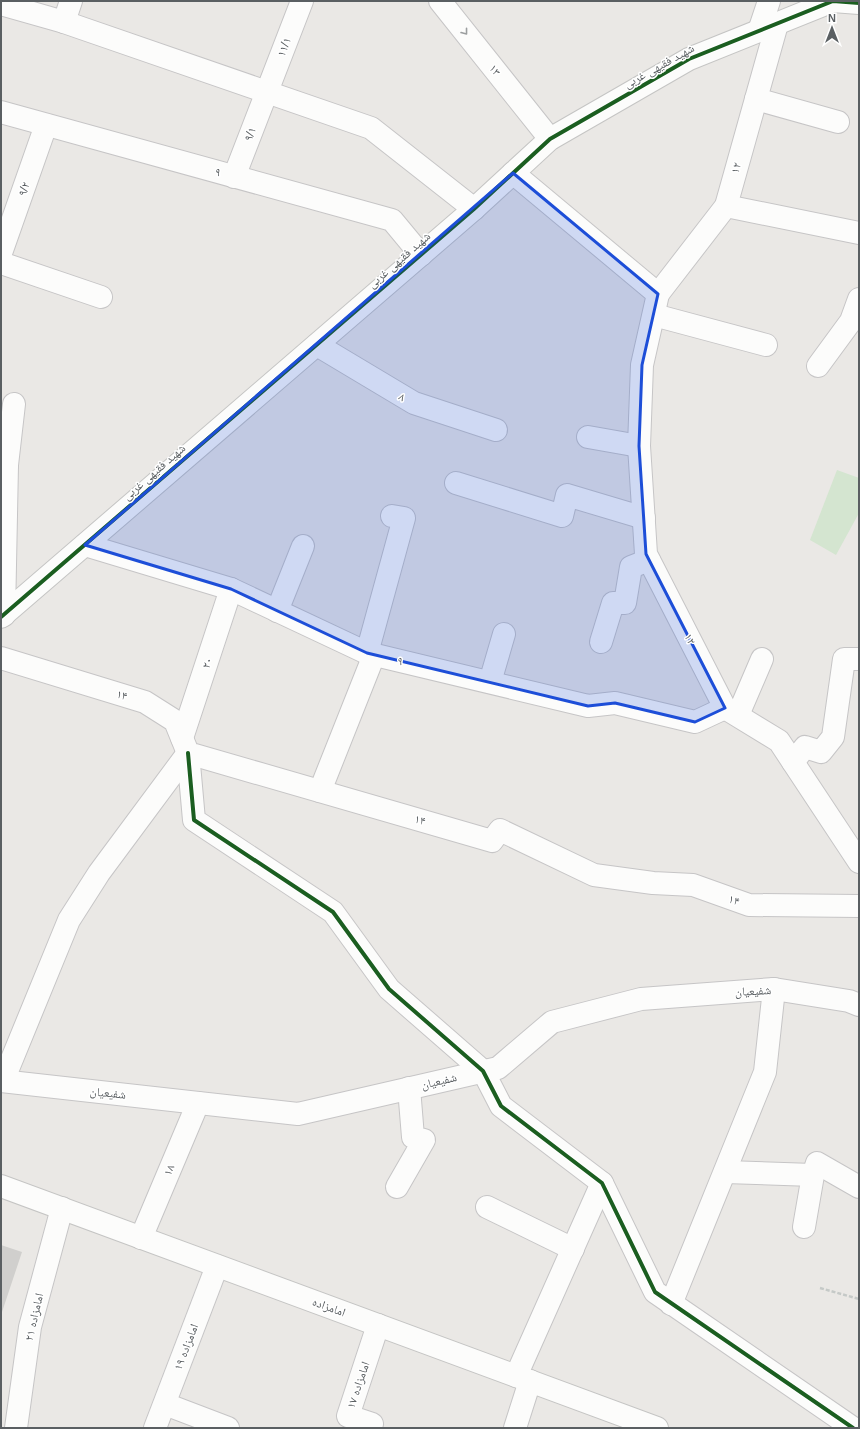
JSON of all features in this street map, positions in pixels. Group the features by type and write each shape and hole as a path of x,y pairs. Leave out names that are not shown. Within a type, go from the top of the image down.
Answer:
{"street":[{"path":"64,22 71,1"},
{"name":"۱۱/۱","path":"266,92 302,1"},
{"name":"۱۳","path":"440,1 550,139"},
{"name":"۱۲","path":"732,711 646,554 639,446 642,365 656,305 726,206 756,99 768,27 769,1"},
{"name":"شهید فقیهی غربی","path":"2,616 474,209 550,139 688,59 833,2 859,3"},
{"path":"1,4 64,22 371,128 474,209"},
{"name":"۹/۱","path":"234,177 266,92"},
{"path":"756,99 838,122"},
{"name":"۹","path":"1,112 392,220 421,255"},
{"name":"۹/۲","path":"1,253 46,125"},
{"path":"513,173 656,305 766,345"},
{"path":"726,206 857,227"},
{"path":"1,263 101,297"},
{"path":"818,366 851,321 859,299"},
{"name":"۸","path":"317,345 414,403 496,430"},
{"path":"2,616 4,463 14,404"},
{"path":"588,437 639,446"},
{"path":"456,483 562,516 567,495 644,518"},
{"path":"320,791 371,654 404,518 392,516"},
{"name":"۹","path":"85,545 232,589 371,654 588,706 615,703 695,722 732,711"},
{"path":"277,611 303,546"},
{"path":"600,642 613,603 625,603 631,567 649,560"},
{"name":"۲۰","path":"185,745 232,589"},
{"path":"490,682 504,634"},
{"name":"۱۴","path":"1,658 145,702 175,721 185,745 320,791 492,841 500,830 594,875 653,883 693,885 749,905 859,906"},
{"path":"762,659 732,711 779,741 859,862"},
{"path":"793,762 805,747 821,752 833,737 844,659 859,659"},
{"path":"185,745 194,820 333,912 389,989 483,1071 501,1106 602,1183 654,1292 852,1428"},
{"path":"2,1081 69,920 185,745"},
{"path":"671,1304 765,1072 774,989"},
{"name":"شفیعیان","path":"2,1081 298,1114 498,1068 552,1022 641,999 774,989 849,1001 859,1005"},
{"path":"397,1187 424,1140 413,1137 409,1088"},
{"name":"۱۸","path":"141,1238 198,1103"},
{"path":"804,1227 813,1175 818,1163 859,1187"},
{"path":"725,1172 813,1175"},
{"path":"515,1428 523,1379 573,1249 602,1183"},
{"name":"امامزاده","path":"1,1186 657,1428"},
{"path":"487,1207 573,1249"},
{"name":"امامزاده ۲۱","path":"16,1428 30,1327 62,1208"},
{"name":"امامزاده ۱۹","path":"155,1428 217,1266"},
{"name":"امامزاده ۱۷","path":"370,1428 372,1424 348,1416 378,1325"},
{"path":"165,1404 228,1428"},
{"path":"856,1428 859,1422"}],"path":[{"path":"820,1288 859,1299"}],"highlighted area":[{"path":"513,173 658,294 642,365 639,446 646,554 725,708 695,722 615,703 588,706 367,653 231,589 85,545"}],"green space":[{"path":"837,470 859,478 859,513 836,555 810,540"}],"building":[{"path":"1,1245 22,1252 1,1315"}],"cycle path":[{"path":"1,617 474,209 550,139 689,59 833,1 859,3"},
{"path":"188,753 194,820 333,912 389,989 483,1071 501,1106 602,1183 655,1292 853,1428"}]}
